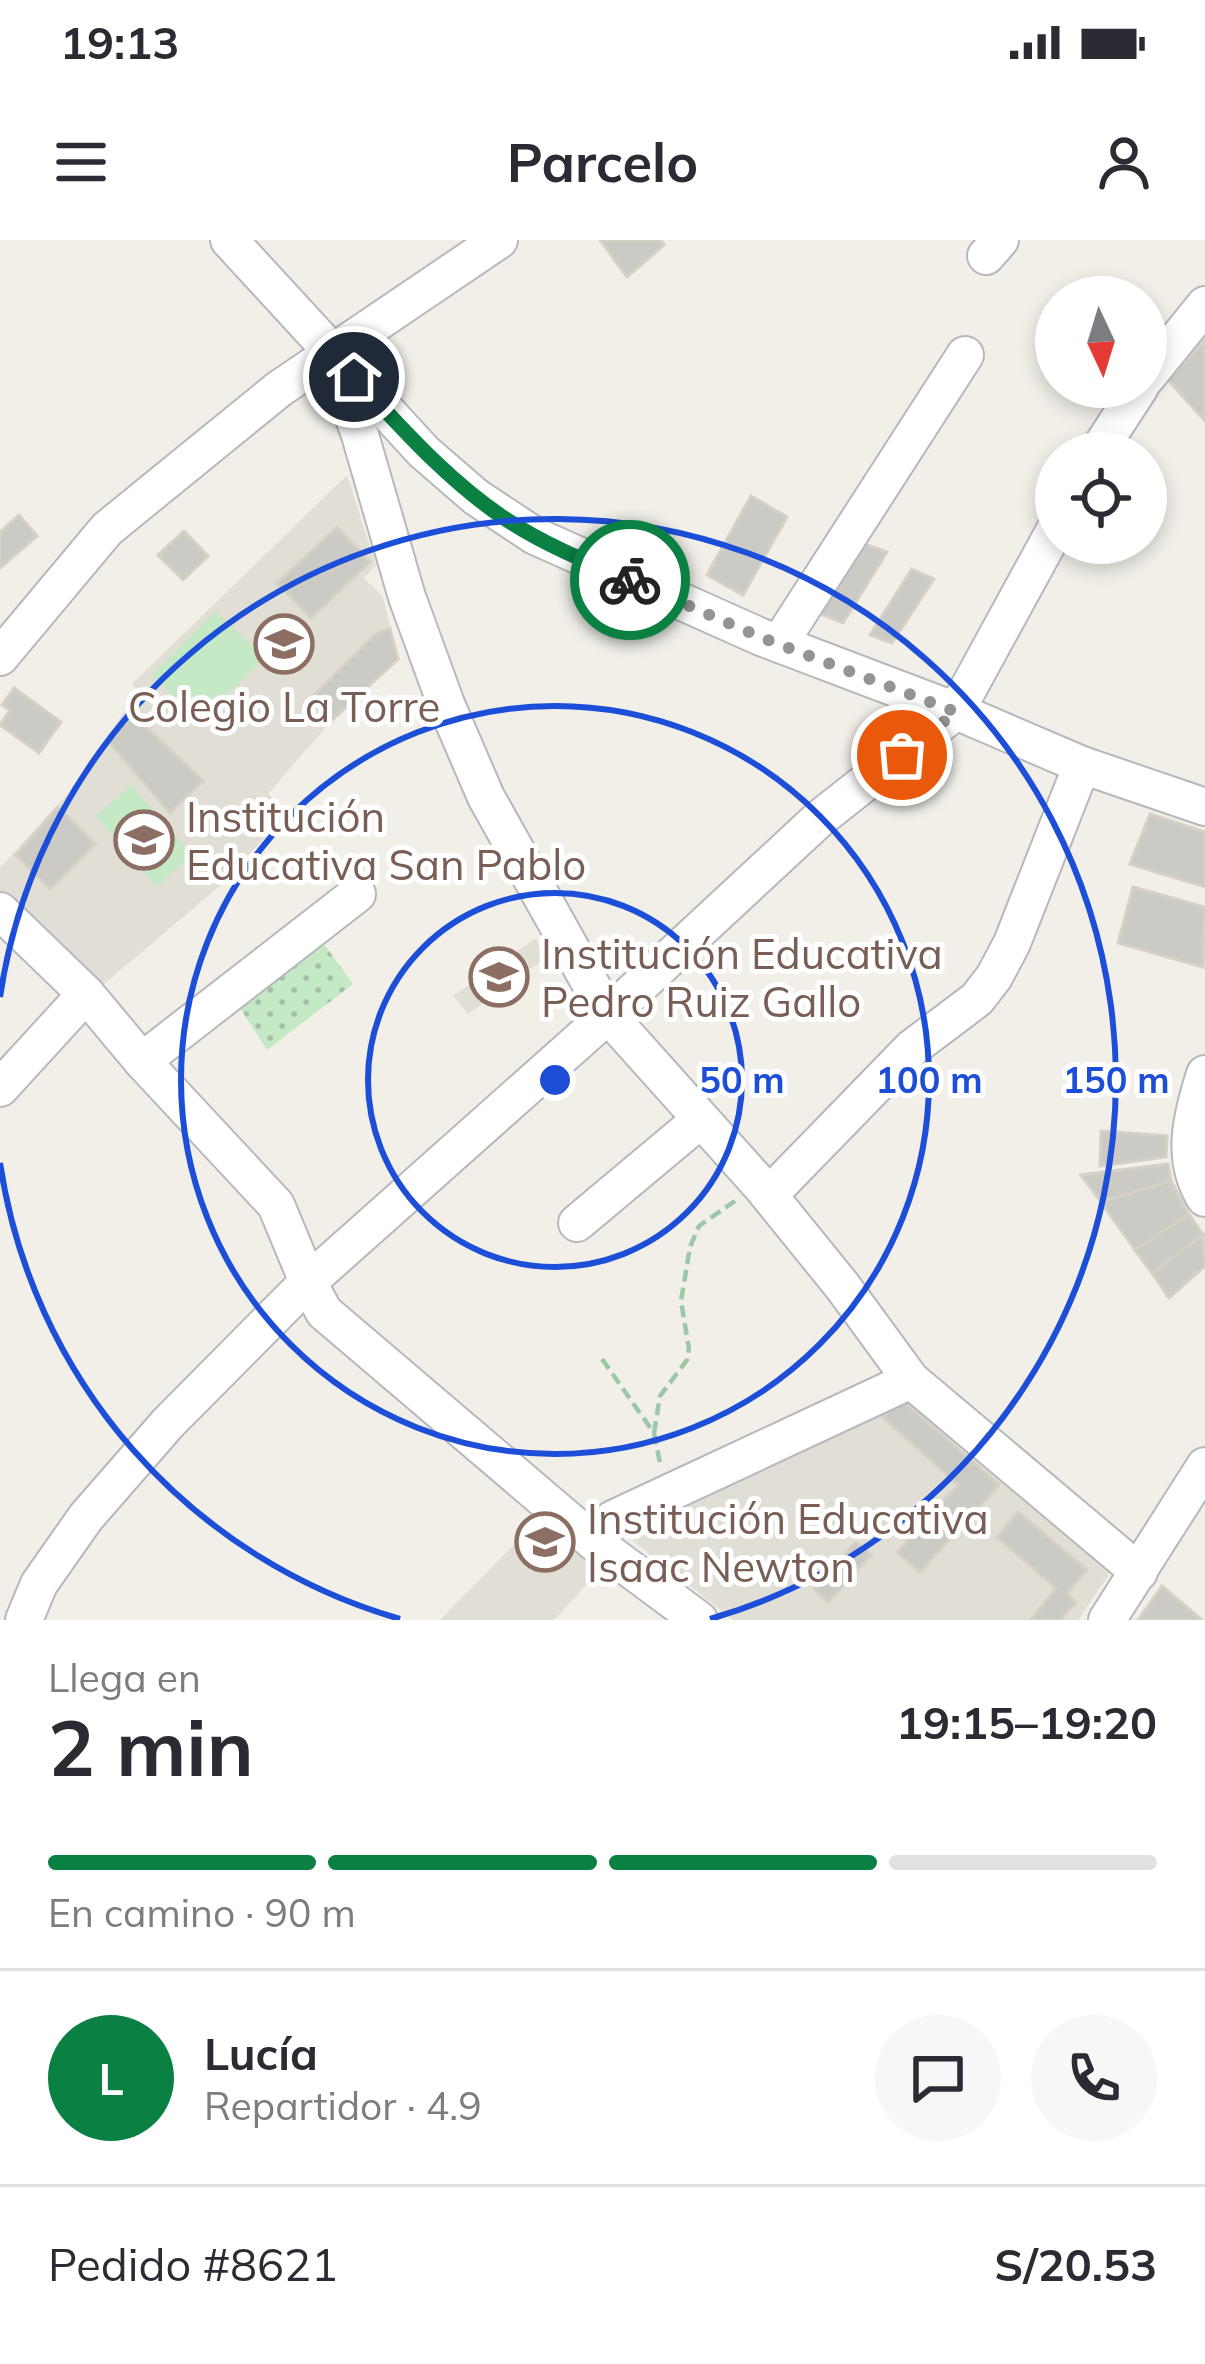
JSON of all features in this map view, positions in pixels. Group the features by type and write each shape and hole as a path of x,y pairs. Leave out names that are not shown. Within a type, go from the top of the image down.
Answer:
{"street":[{"path":"229,240 424,452 504,518 567,553 779,644 1082,765 1205,807"},
{"path":"0,657 107,530 330,351 499,240"},
{"path":"1167,352 1205,305"},
{"path":"330,351 360,435 406,597 446,704 486,797 608,1015 765,1191 911,1380 1139,1571"},
{"path":"779,644 965,355"},
{"path":"24,1620 48,1569 86,1517 182,1408 308,1282 819,819 956,712 1036,564"},
{"path":"765,1191 912,1048 977,999 994,977 1082,765"},
{"path":"142,1061 357,894"},
{"path":"0,911 86,994 276,1205 324,1312 595,1542 699,1620"},
{"path":"0,1088 86,994"},
{"path":"1205,1074 1193,1113 1189,1152 1205,1198"},
{"path":"577,1223 700,1120"},
{"path":"595,1542 613,1519 911,1380"},
{"path":"1107,1620 1205,1466"}],"path":[{"path":"671,1491 654,1433 660,1396 689,1349 681,1301 690,1247 699,1226 718,1210 765,1191"},
{"path":"602,1359 654,1433"}],"shaded area":[{"path":"347,475 376,565 364,578 383,597 398,659 331,721 268,794 288,812 223,883 96,991 0,897 0,868 72,789 138,691 132,684"},
{"name":"Institución Educativa Pedro Ruiz Gallo","path":"536,938 544,959 468,1014 453,996"},
{"path":"901,1394 1005,1471 1006,1484 1025,1502 1039,1501 1108,1564 1108,1576 1078,1620 733,1620 633,1541 633,1522"},
{"name":"Institución Educativa Isaac Newton","path":"543,1515 601,1569 554,1620 440,1620"}],"green space":[{"path":"216,611 264,658 199,722 152,675"},
{"path":"131,785 192,855 156,886 96,816"},
{"path":"319,937 353,984 267,1050 235,1000"}],"building":[{"path":"600,240 661,240 664,245 627,277"},
{"path":"1205,340 1205,421 1168,380"},
{"path":"751,496 787,517 743,595 707,575"},
{"path":"19,515 37,536 0,568 0,532"},
{"path":"337,527 370,562 311,618 277,583"},
{"path":"184,531 208,556 183,580 158,555"},
{"path":"856,541 887,552 843,623 813,611"},
{"path":"912,569 934,579 892,643 870,635"},
{"path":"390,629 398,659 331,721 309,700 377,633"},
{"path":"14,688 61,722 39,753 0,725 10,710 2,705"},
{"path":"131,713 203,781 170,813 109,742"},
{"path":"58,807 95,844 50,889 16,855"},
{"path":"1150,814 1205,832 1205,887 1130,864"},
{"path":"1133,887 1205,907 1203,967 1118,943"},
{"path":"1101,1131 1167,1136 1166,1157 1100,1166"},
{"path":"1168,1164 1171,1181 1101,1202 1081,1175"},
{"path":"1171,1181 1189,1214 1135,1250 1101,1202"},
{"path":"1189,1214 1203,1235 1152,1273 1135,1250"},
{"path":"1203,1235 1205,1266 1169,1298 1152,1273"},
{"path":"900,1398 999,1485 920,1572 897,1552 958,1485 883,1417"},
{"path":"1018,1512 1087,1570 1067,1593 1076,1603 1060,1620 1031,1620 1056,1588 997,1537"},
{"path":"856,1542 871,1555 828,1602 814,1588"},
{"path":"1162,1586 1202,1620 1138,1620"}],"way so far":[{"path":"630,580 760,637 956,712 902,755"}],"place":[{"name":"Colegio La Torre","path":"284,644"},
{"name":"Institución Educativa San Pablo","path":"144,840"},
{"name":"Institución Educativa Pedro Ruiz Gallo","path":"499,977"},
{"name":"Institución Educativa Isaac Newton","path":"545,1542"}],"route":[{"path":"354,377 424,452 504,518 630,580"}]}
